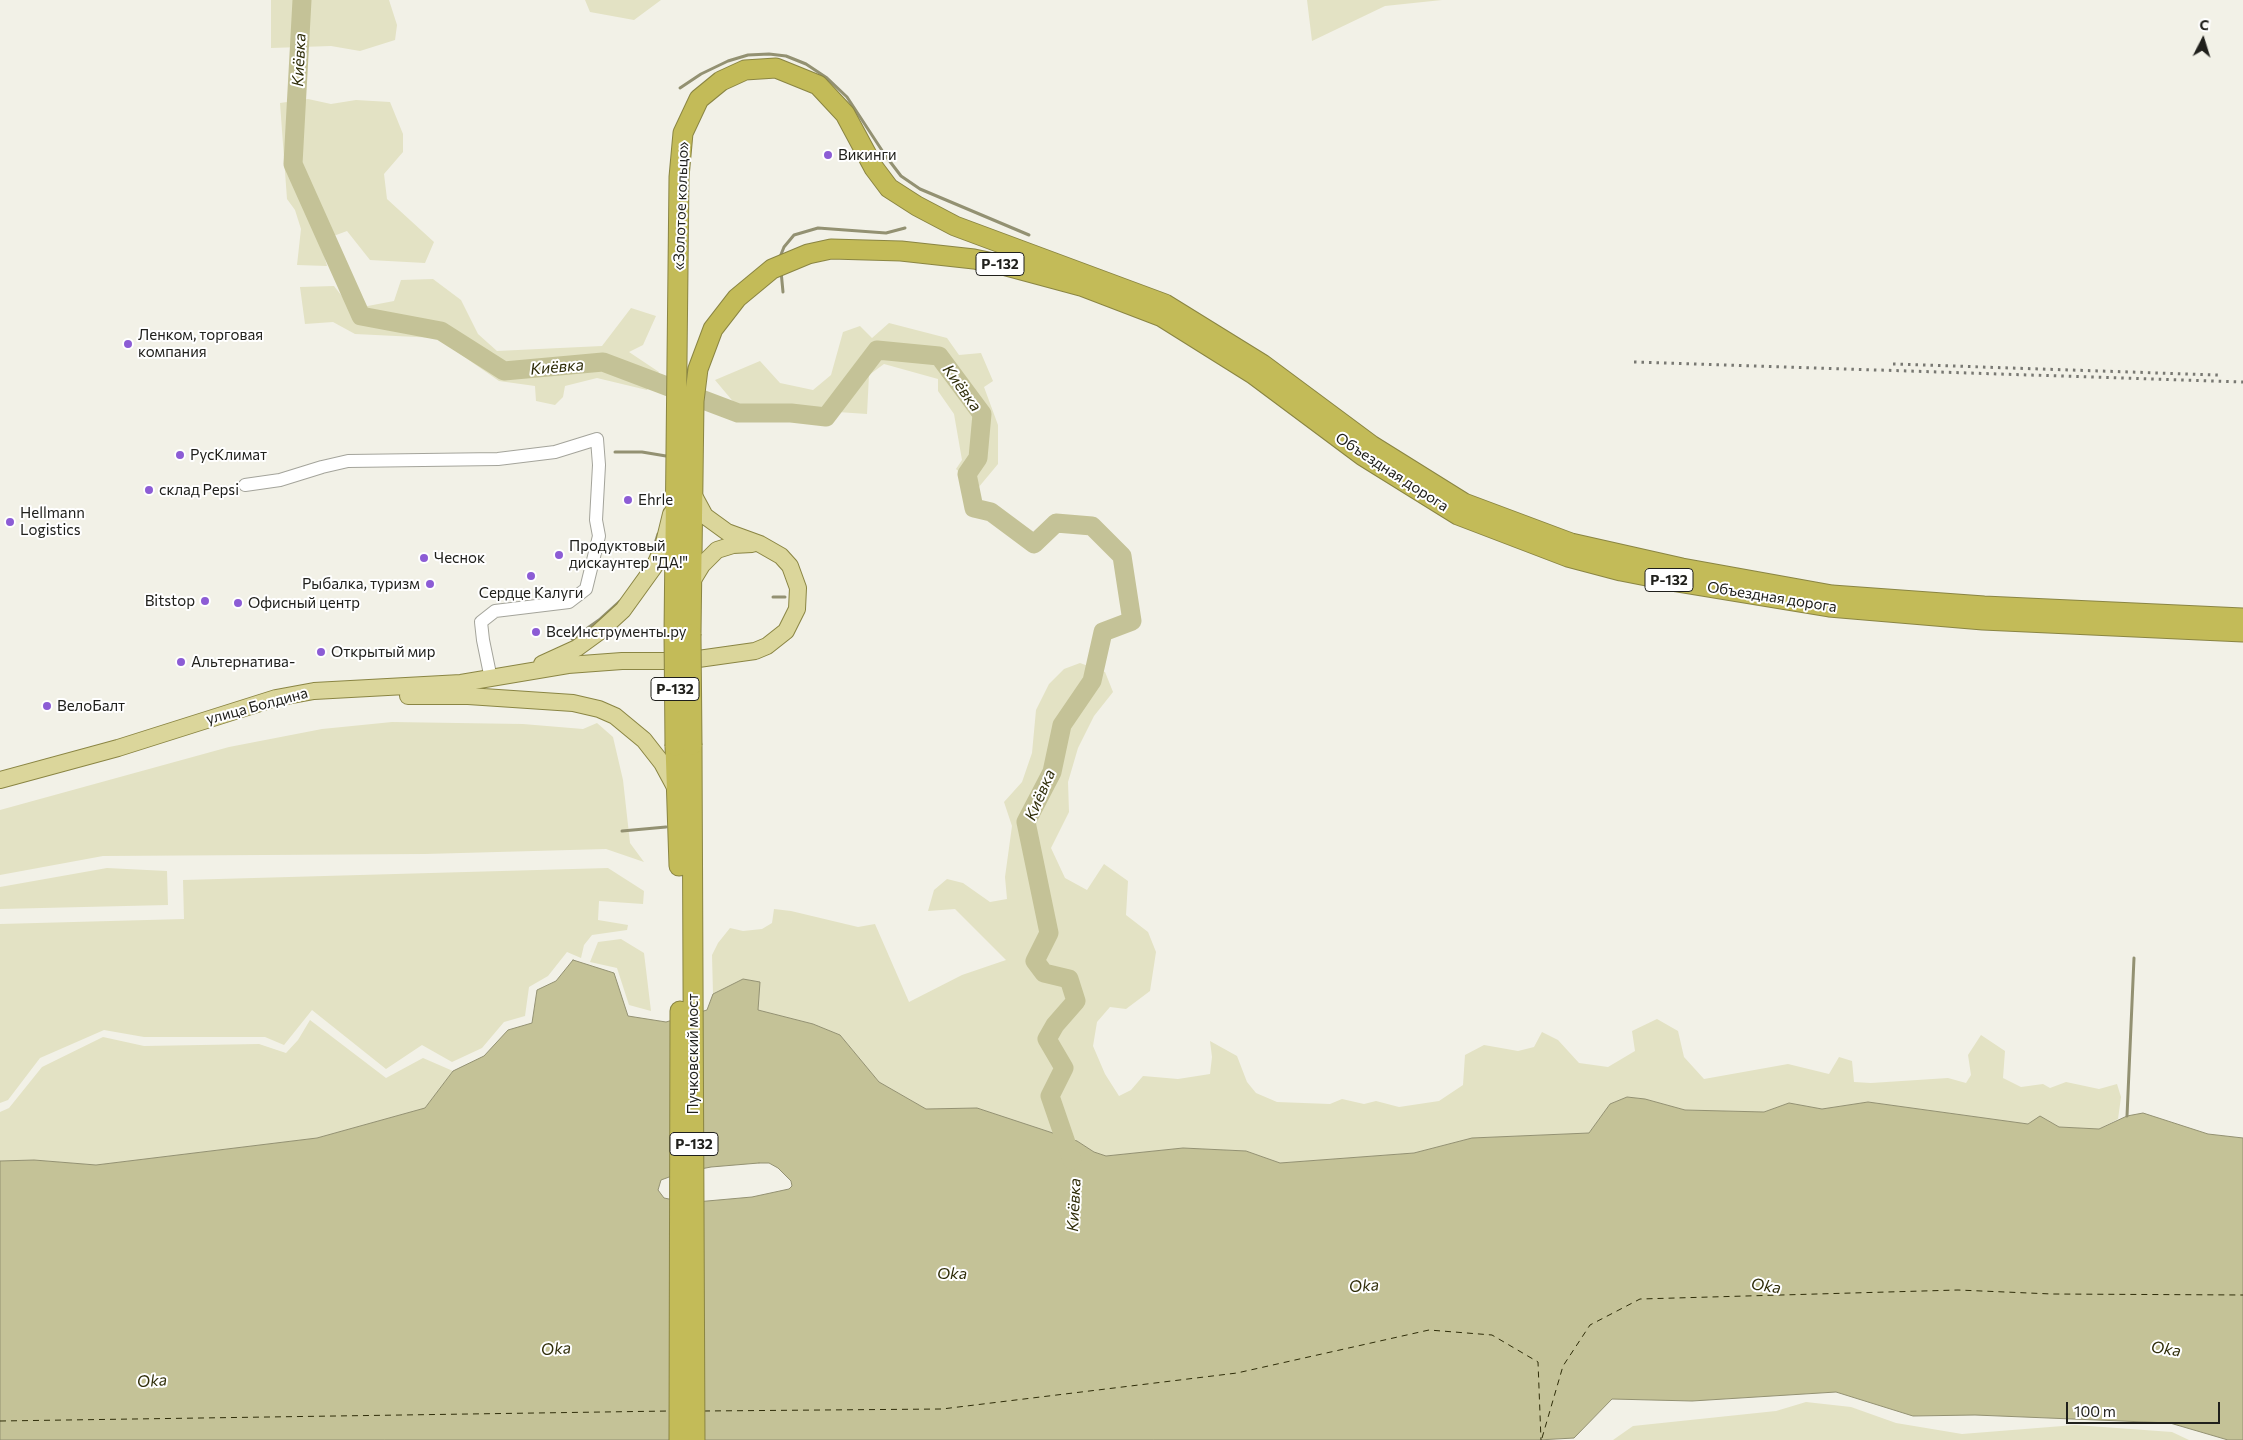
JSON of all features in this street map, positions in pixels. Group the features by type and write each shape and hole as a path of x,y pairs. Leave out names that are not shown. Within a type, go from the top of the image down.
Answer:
{"highway":[{"name":"«Золотое кольцо»","path":"683,633 684,492 679,177 684,133 699,99 721,81 745,70 776,68 818,85 844,114 874,168 889,188 916,206 955,226 1164,310"},
{"name":"«Золотое кольцо»","path":"684,492 698,369 713,329 737,298 772,269 808,254 831,249 901,251 994,263 1035,272 1164,310"},
{"name":"Объездная дорога","path":"1164,310 1262,364 1371,445 1464,503 1571,543 1682,568 1832,595 1984,606 2243,618"},
{"name":"Объездная дорога","path":"1164,310 1363,456 1458,515 1568,557 1621,571 1677,582 1829,607 1983,620 2243,632"},
{"name":"Р-132","path":"684,492 691,583 683,633 685,848"},
{"name":"Р-132","path":"684,745 676,788 685,848"},
{"name":"Пучковский мост","path":"679,1440 680,1072 685,848"},
{"name":"Пучковский мост","path":"685,848 695,1440"}],"main road":[{"path":"684,492 705,516 728,532 760,544 781,556 790,566 798,588 797,609 793,621 786,631 767,646 755,651 684,661 622,661 568,665 521,674 576,648 599,632 623,610 654,567 684,492"},
{"path":"691,583 702,565 717,550 733,546 760,544"},
{"name":"улица Болдина","path":"0,780 118,748 276,698 314,691 356,690 491,679 521,674"},
{"path":"356,690 390,696 468,696 573,703 599,709 615,716 644,740 662,763 676,788"}],"street":[{"path":"245,485 280,480 322,467 348,462 498,460 555,452 597,439 599,465 596,520 599,536 586,589 569,602 495,611 481,622 491,679"}],"green space":[{"path":"271,0 389,0 397,25 395,40 360,51 331,46 271,48"},
{"path":"585,0 661,0 634,20 590,12"},
{"path":"1307,0 1442,0 1385,6 1312,41"},
{"path":"308,99 331,104 356,100 390,102 403,134 403,152 384,174 387,199 434,242 425,263 370,260 347,231 320,241 327,266 297,265 301,229 295,210 287,199 280,103"},
{"path":"433,279 461,300 478,334 497,351 602,346 631,308 656,316 643,345 629,352 659,372 647,390 597,378 565,386 563,397 555,405 536,401 535,386 499,381 437,338 355,334 333,322 305,324 300,287 334,286 352,309 394,301 401,280"},
{"path":"889,323 947,338 959,355 981,353 993,381 984,387 998,425 998,464 978,488 956,469 962,460 954,414 938,391 938,379 884,364 869,375 867,414 736,405 715,380 760,361 780,383 813,390 831,375 843,332 860,326 872,338"},
{"path":"1080,663 1105,672 1113,692 1094,716 1078,748 1068,782 1069,812 1051,848 1065,878 1087,890 1104,864 1128,881 1126,915 1148,932 1156,952 1150,991 1126,1009 1110,1007 1097,1022 1093,1046 1105,1074 1119,1096 1131,1090 1143,1076 1178,1079 1210,1074 1212,1057 1210,1041 1237,1056 1247,1082 1256,1093 1277,1102 1330,1104 1342,1099 1364,1104 1376,1101 1399,1107 1439,1101 1463,1085 1465,1055 1484,1045 1518,1051 1534,1047 1542,1032 1558,1040 1579,1063 1608,1067 1635,1051 1632,1031 1657,1019 1678,1031 1684,1057 1704,1079 1788,1064 1829,1074 1839,1057 1852,1061 1854,1082 1871,1083 1948,1078 1966,1083 1971,1075 1968,1055 1981,1035 2005,1051 2003,1078 2021,1087 2043,1084 2050,1088 2066,1082 2099,1089 2117,1084 2121,1097 2118,1119 2099,1129 2059,1127 2041,1117 2028,1124 1868,1102 1822,1109 1789,1103 1764,1112 1685,1110 1645,1099 1627,1097 1610,1104 1589,1133 1472,1138 1414,1153 1280,1163 1246,1151 1183,1148 1106,1156 1094,1152 1077,1141 977,1108 926,1109 879,1082 840,1035 813,1024 758,1010 760,982 743,979 713,994 712,955 718,943 730,928 743,931 762,929 772,923 774,909 791,911 858,927 875,924 909,1002 962,975 1006,960 955,909 928,911 934,890 947,879 963,883 990,902 1007,899 1005,877 1012,826 1004,802 1022,782 1032,753 1036,710 1049,684 1064,669"},
{"path":"392,722 523,724 583,729 597,723 613,737 623,780 630,843 644,862 606,849 425,854 103,856 0,875 0,810 229,747 322,729"},
{"path":"107,868 167,871 168,905 0,909 0,887"},
{"path":"608,868 644,891 643,904 599,901 598,920 628,925 627,930 592,935 584,945 581,958 567,952 548,976 529,987 525,1016 504,1022 482,1048 452,1062 422,1045 386,1069 312,1010 284,1045 265,1037 144,1037 104,1030 40,1058 8,1100 0,1103 0,924 184,919 183,880"},
{"path":"621,939 644,953 651,1011 629,1005 617,968 590,962 598,942"},
{"path":"310,1020 386,1078 423,1058 453,1071 425,1108 317,1138 96,1165 34,1160 0,1161 0,1112 9,1108 42,1067 103,1037 144,1046 259,1044 286,1053 298,1040"},
{"path":"1806,1402 1851,1407 1896,1423 1962,1434 2075,1425 2172,1432 2189,1440 1613,1440 1633,1426 1776,1411"}],"water":[{"name":"Oka","path":"573,960 614,973 628,1016 666,1022 707,1010 713,994 743,979 760,982 758,1010 813,1024 840,1035 879,1082 926,1109 977,1108 1077,1141 1094,1152 1106,1156 1183,1148 1246,1151 1280,1163 1414,1153 1472,1138 1589,1133 1610,1104 1627,1097 1645,1099 1685,1110 1764,1112 1789,1103 1822,1109 1868,1102 2028,1124 2040,1116 2059,1127 2099,1129 2127,1116 2143,1113 2208,1134 2243,1138 2243,1440 2228,1440 2170,1423 1975,1415 1913,1416 1836,1392 1692,1401 1612,1399 1574,1438 1538,1440 0,1440 0,1161 34,1160 96,1165 317,1138 425,1108 453,1071 484,1056 508,1030 532,1023 537,990 556,981","holes":["769,1163 778,1168 791,1181 792,1186 789,1189 752,1197 696,1202 664,1198 658,1190 661,1180 680,1173 711,1167"]}],"waterway":[{"name":"Киёвка","path":"302,0 293,164 361,316 441,331 504,371 603,362 738,413 791,413 826,417 877,350 939,356 982,414 978,458 967,474 974,508 991,512 1034,544 1056,523 1092,526 1122,556 1132,621 1103,632 1092,681 1062,725 1052,772 1026,822 1049,933 1035,961 1044,973 1069,979 1076,1001 1055,1025 1047,1039 1064,1068 1050,1096 1072,1160"},
{"path":"680,88 701,74 728,61 748,55 769,54 786,56 806,64 827,78 847,97 901,176 920,189 1029,235"},
{"path":"780,257 784,247 794,235 818,228 886,233 905,228"},
{"path":"781,271 783,292"},
{"path":"615,452 642,452 666,456"},
{"path":"653,550 658,534"},
{"path":"773,597 785,597"},
{"path":"572,639 599,620 620,601"},
{"path":"622,831 666,827"},
{"path":"2127,1116 2134,958"}],"ferry route":[{"path":"1542,1438 1563,1366 1590,1325 1640,1299 1958,1290 2052,1294 2243,1295"},
{"path":"704,1411 942,1409 1237,1373 1429,1330 1492,1335 1538,1362 1541,1440"},
{"path":"0,1421 670,1411"}],"railway":[{"path":"1634,362 2243,382"},
{"path":"1893,364 2218,375"}],"place":[{"name":"Викинги","path":"828,155"},
{"name":"Ленком, торговая компания","path":"128,344"},
{"name":"РусКлимат","path":"180,455"},
{"name":"склад Pepsi","path":"149,490"},
{"name":"Ehrle","path":"628,500"},
{"name":"Hellmann Logistics","path":"10,522"},
{"name":"Продуктовый дискаунтер \"ДА!\"","path":"559,555"},
{"name":"Чеснок","path":"424,558"},
{"name":"Сердце Калуги","path":"531,576"},
{"name":"Рыбалка, туризм","path":"430,584"},
{"name":"Bitstop","path":"205,601"},
{"name":"Офисный центр","path":"238,603"},
{"name":"ВсеИнструменты.ру","path":"536,632"},
{"name":"Открытый мир","path":"321,652"},
{"name":"Альтернатива-","path":"181,662"},
{"name":"ВелоБалт","path":"47,706"}]}
